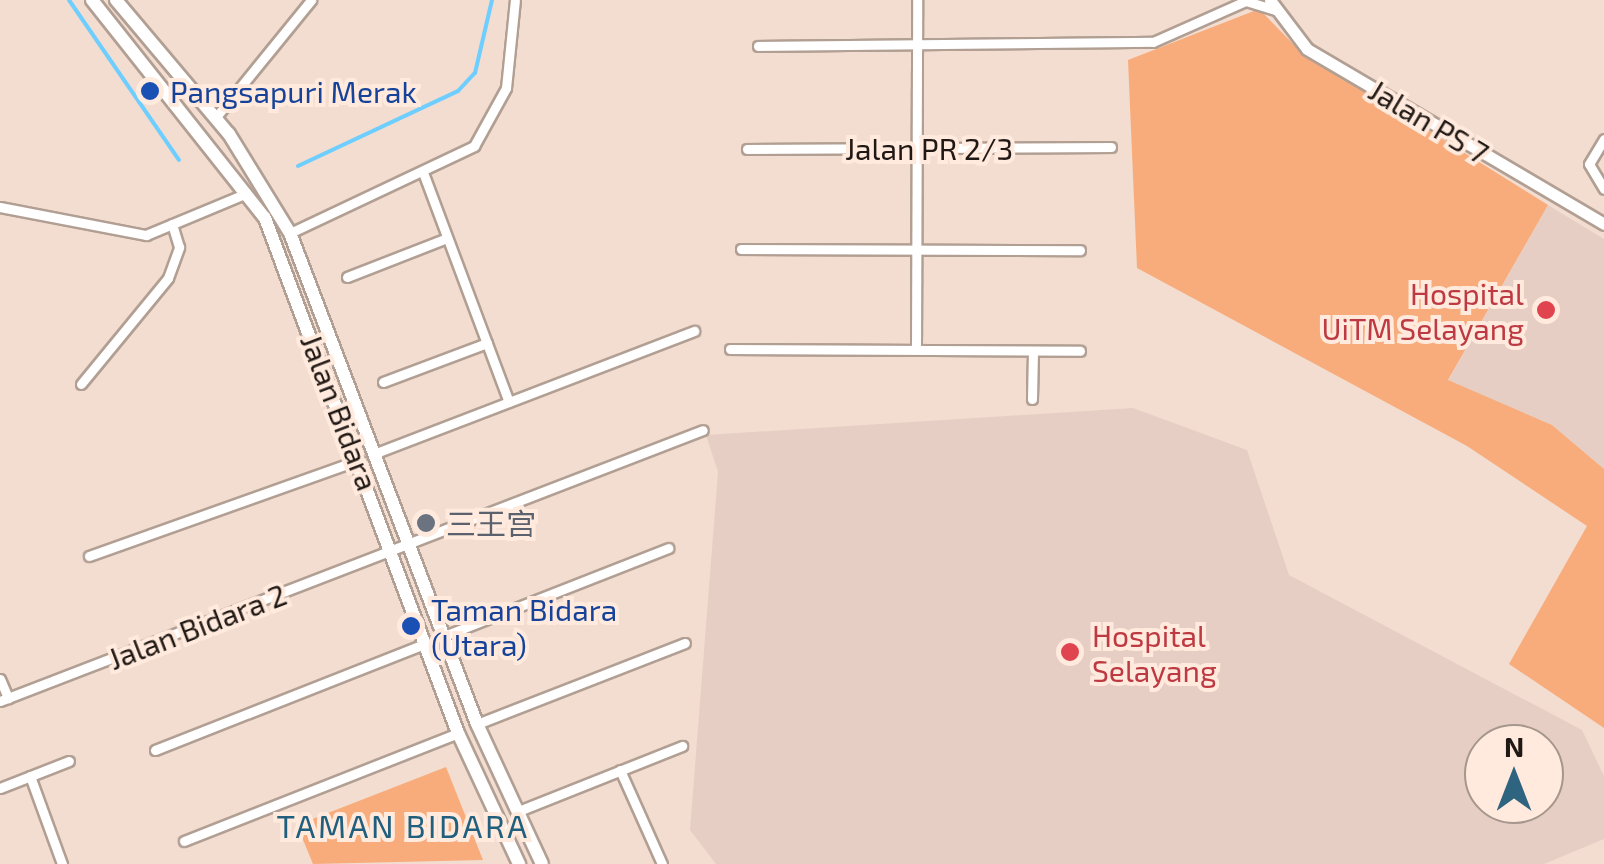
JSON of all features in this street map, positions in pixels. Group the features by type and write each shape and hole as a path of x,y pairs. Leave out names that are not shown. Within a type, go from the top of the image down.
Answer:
{"main road":[{"name":"Jalan Bidara","path":"92,0 249,192 359,460 458,733 518,864"},
{"name":"Jalan Bidara","path":"116,0 216,116 290,233 477,724 542,864"}],"street":[{"path":"216,116 311,0"},
{"path":"290,233 424,176 486,133 514,54 515,0"},
{"path":"916,349 917,0"},
{"path":"758,46 1153,42 1247,0 1273,5"},
{"name":"Jalan PS 7","path":"1273,5 1307,49 1604,224"},
{"path":"1604,140 1590,175 1604,189"},
{"name":"Jalan PR 2/3","path":"747,149 1111,147"},
{"path":"424,176 509,402"},
{"path":"0,207 146,235 249,192"},
{"path":"81,384 168,278 179,246 172,224"},
{"path":"347,276 447,238"},
{"path":"741,249 1080,250"},
{"path":"376,453 694,331"},
{"path":"383,382 487,344"},
{"path":"730,349 1080,351"},
{"path":"1032,399 1033,351"},
{"name":"Jalan Bidara 2","path":"4,699 410,546 703,430"},
{"path":"89,556 359,460"},
{"path":"444,636 668,548"},
{"path":"155,750 427,643"},
{"path":"477,724 685,643"},
{"path":"0,679 4,699"},
{"path":"184,840 458,733"},
{"path":"516,812 682,746"},
{"path":"0,788 69,761"},
{"path":"620,770 662,864"},
{"path":"30,776 62,864"}],"shaded area":[{"path":"1259,9 1298,49 1548,205 1448,380 1552,425 1604,469 1604,728 1509,664 1587,526 1467,446 1137,268 1128,60"},
{"name":"Hospital UiTM Selayang","path":"1548,205 1604,239 1604,469 1552,425 1448,381"},
{"name":"Hospital Selayang","path":"1133,408 1247,450 1289,575 1582,730 1604,776 1604,839 1544,864 716,864 690,830 718,472 706,435"},
{"path":"446,767 483,860 313,864 297,825"}],"waterway":[{"path":"69,0 179,160"},
{"path":"298,166 458,91 475,73 492,0"}],"place":[{"name":"Pangsapuri Merak","path":"150,91"},
{"name":"Hospital UiTM Selayang","path":"1546,310"},
{"name":"三王宫","path":"426,523"},
{"name":"Taman Bidara (Utara)","path":"411,626"},
{"name":"Hospital Selayang","path":"1070,652"}],"district":[{"name":"TAMAN BIDARA","path":"403,825"}]}
